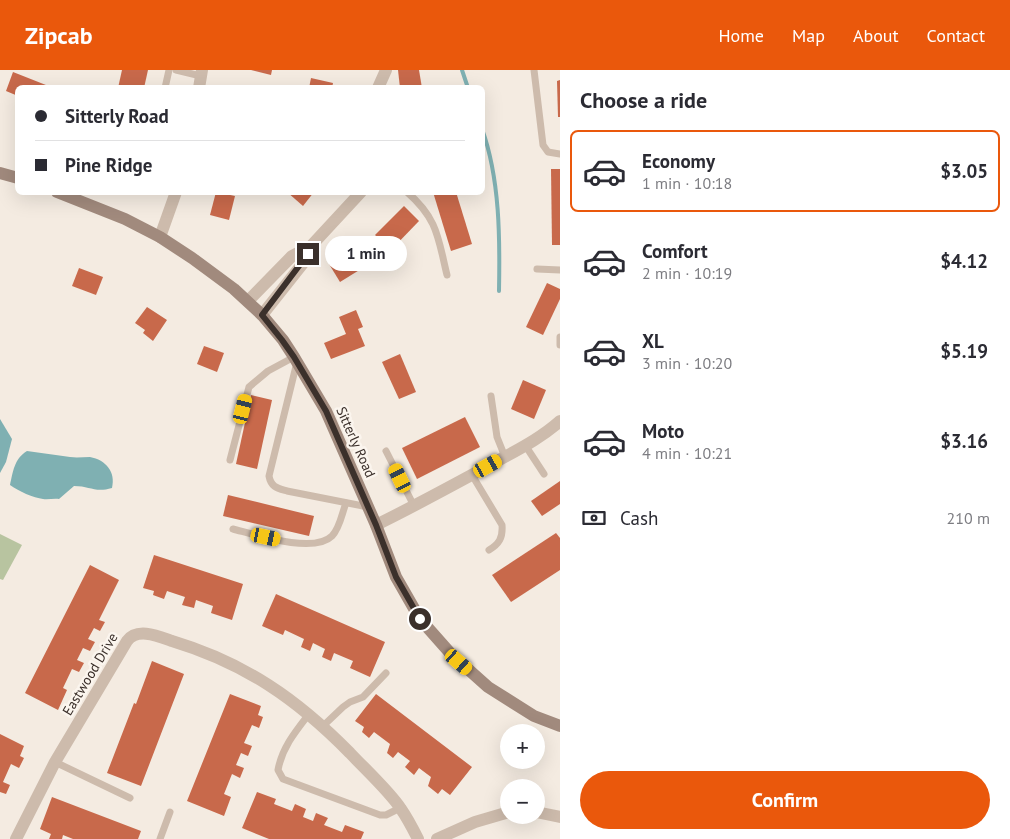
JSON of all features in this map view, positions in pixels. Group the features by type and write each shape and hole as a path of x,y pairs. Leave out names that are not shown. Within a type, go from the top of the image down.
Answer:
{"street":[{"path":"379,85 386,70"},
{"path":"0,172 15,177"},
{"name":"Sitterly Road","path":"65,195 125,219 160,237 192,258 248,301 262,315 296,359 326,411 376,525 396,577 420,619 451,654 488,687 534,716 560,726"},
{"path":"160,237 175,195"},
{"path":"262,315 304,262 311,246 358,195"},
{"path":"248,301 292,256 311,246"},
{"path":"376,525 505,457 549,431 560,421"},
{"name":"Eastwood Drive","path":"16,839 55,762 127,641 133,634 138,633 165,638 216,657 256,676 282,693 323,726 400,808 418,839"},
{"path":"545,814 560,817"},
{"path":"437,839 475,822 500,815"}],"lane":[{"path":"166,85 169,70"},
{"path":"176,70 201,78"},
{"path":"534,70 543,145 548,152 560,154"},
{"path":"410,195 430,218 436,229 446,275"},
{"path":"537,269 560,270"},
{"path":"560,337 560,345"},
{"path":"230,460 249,387 268,371 296,359"},
{"path":"296,359 269,476 270,482 275,487 287,491 368,507"},
{"path":"491,396 497,437 505,457"},
{"path":"525,445 544,474"},
{"path":"386,451 414,506"},
{"path":"472,475 502,526 501,540 489,550"},
{"path":"233,529 300,544 318,543 327,540 333,535 346,503"},
{"path":"323,726 350,702 364,697 386,673"},
{"path":"309,714 294,733 285,749 278,770 284,779 380,815 386,816 400,808"},
{"path":"55,762 130,798"},
{"path":"160,839 170,812"}],"green space":[{"path":"0,534 22,545 3,580 0,579"}],"water":[{"path":"0,419 12,439 6,462 0,473"},
{"path":"27,451 73,457 90,457 101,461 111,472 112,488 97,490 74,486 59,499 43,499 26,494 10,485 13,471 19,458"}],"building":[{"path":"122,70 148,70 145,85 119,85"},
{"path":"251,70 272,70 271,75"},
{"path":"398,70 419,70 422,85 400,85"},
{"path":"13,72 46,85 15,85 15,95 6,91"},
{"path":"311,78 333,83 333,85 310,85"},
{"path":"560,80 560,117 558,117 557,81"},
{"path":"551,169 560,169 560,245 552,245"},
{"path":"215,195 235,196 229,220 210,215"},
{"path":"290,195 312,195 303,206"},
{"path":"434,195 457,195 472,244 451,251"},
{"path":"404,206 419,221 391,250 375,235"},
{"path":"363,243 374,261 340,282 329,264"},
{"path":"79,268 103,277 96,295 72,286"},
{"path":"547,283 560,289 560,299 543,335 526,327"},
{"path":"147,307 167,320 153,341 143,333 145,330 135,323"},
{"path":"356,310 363,327 358,329 365,346 331,359 324,343 346,334 339,317"},
{"path":"204,346 224,353 217,372 197,364"},
{"path":"400,354 416,392 399,399 382,362"},
{"path":"523,380 546,390 534,419 511,409"},
{"path":"251,395 272,400 257,469 236,464"},
{"path":"465,417 480,447 417,479 402,448"},
{"path":"560,481 560,504 542,516 531,501"},
{"path":"228,495 314,516 309,536 223,516"},
{"path":"556,533 560,538 560,570 511,602 492,575"},
{"path":"154,555 243,584 232,620 211,613 213,606 196,600 194,608 182,605 185,597 167,591 164,599 153,595 154,591 143,588"},
{"path":"90,565 119,580 99,620 105,622 100,631 94,628 88,639 95,642 90,651 83,648 77,660 84,663 79,672 72,669 63,688 67,690 58,710 25,693"},
{"path":"276,594 385,642 370,677 350,668 353,661 334,653 331,661 322,657 325,649 313,643 310,651 301,647 304,639 285,630 283,635 262,626"},
{"path":"152,661 184,674 141,786 107,773"},
{"path":"230,694 261,706 258,715 263,717 259,728 252,725 244,743 252,746 248,756 241,753 236,765 244,768 240,778 232,774 224,794 231,797 224,816 187,801"},
{"path":"376,694 472,767 450,795 442,789 438,794 428,786 431,777 419,768 414,775 405,767 410,761 398,752 393,758 387,753 390,744 374,732 369,738 362,732 364,727 355,721"},
{"path":"0,734 24,746 20,756 24,758 19,768 11,764 3,782 10,785 6,794 0,792"},
{"path":"257,792 276,799 274,804 292,811 295,804 306,809 303,817 313,821 316,813 328,818 324,825 342,832 345,825 364,832 361,839 269,839 242,828"},
{"path":"52,797 141,831 138,839 73,839 63,835 62,839 49,839 51,834 40,829"}],"waterway":[{"path":"462,70 467,85"},
{"path":"485,138 496,189 498,209 499,291"}],"route":[{"path":"308,254 304,262 262,315 294,357 326,411 376,525 396,577 420,619"}]}
